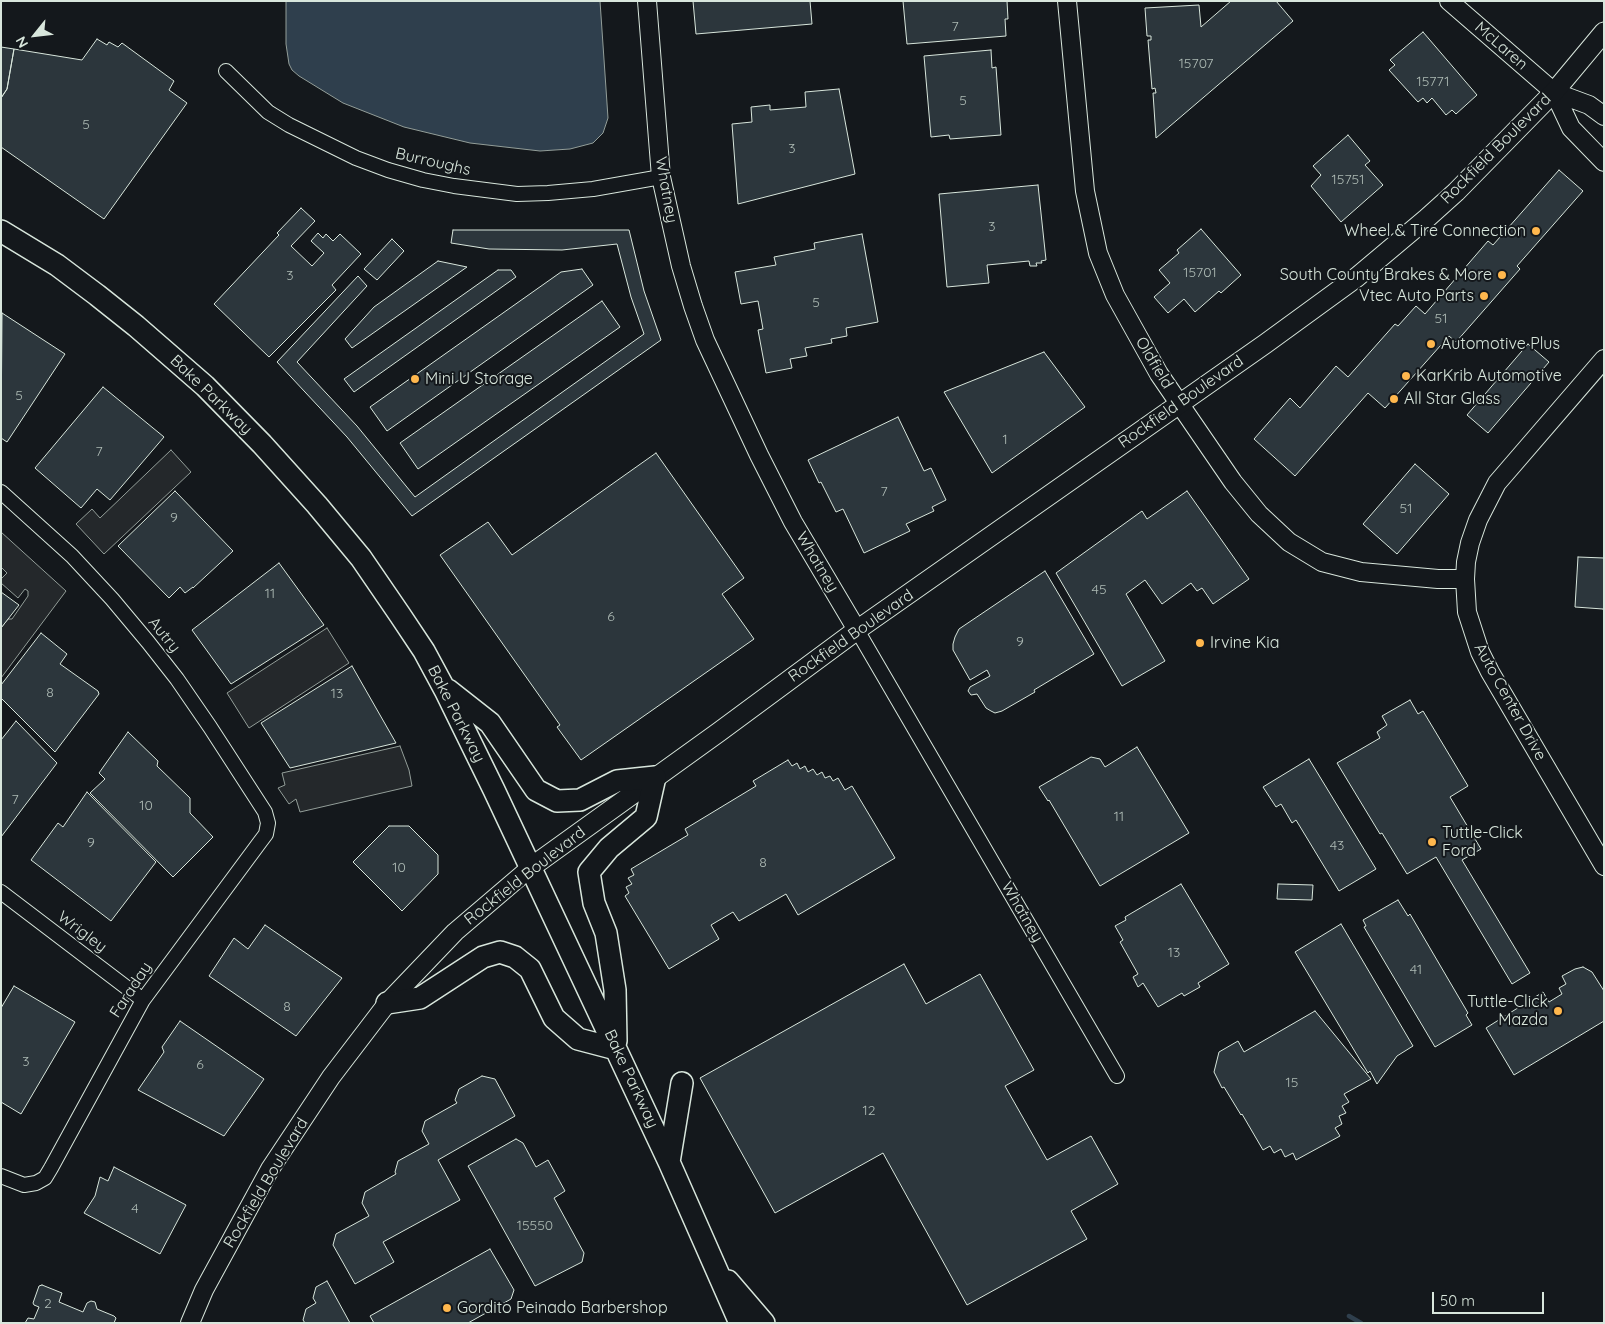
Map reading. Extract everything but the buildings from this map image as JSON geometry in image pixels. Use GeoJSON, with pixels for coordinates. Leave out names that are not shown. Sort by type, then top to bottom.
{"type":"FeatureCollection","features":[{"type":"Feature","properties":{"kind":"main road","name":"Rockfield Boulevard"},"geometry":{"type":"LineString","coordinates":[[530,868],[857,630],[1311,311],[1370,267],[1456,192],[1554,92],[1604,32]]}},
{"type":"Feature","properties":{"kind":"main road","name":"Bake Parkway"},"geometry":{"type":"LineString","coordinates":[[1,231],[57,265],[136,326],[205,386],[317,504],[361,558],[424,651],[494,790],[616,1049],[669,1162],[740,1323]]}},
{"type":"Feature","properties":{"kind":"main road"},"geometry":{"type":"LineString","coordinates":[[387,1003],[420,998],[483,957],[500,952],[515,957],[530,969],[554,1018],[578,1039],[616,1049],[616,990],[606,933],[594,903],[589,872],[609,848],[646,818],[655,777],[617,781],[580,800],[557,801],[536,790],[490,723],[443,686]]}},
{"type":"Feature","properties":{"kind":"main road"},"geometry":{"type":"LineString","coordinates":[[669,1162],[682,1083]]}},
{"type":"Feature","properties":{"kind":"main road"},"geometry":{"type":"LineString","coordinates":[[712,1263],[764,1323]]}},
{"type":"Feature","properties":{"kind":"street","name":"Whatney"},"geometry":{"type":"LineString","coordinates":[[648,1],[661,177],[681,266],[705,340],[740,416],[793,522],[1117,1076]]}},
{"type":"Feature","properties":{"kind":"street","name":"Oldfield"},"geometry":{"type":"LineString","coordinates":[[1068,1],[1085,191],[1098,253],[1115,295],[1159,374],[1233,482],[1259,514],[1289,542],[1322,562],[1362,572],[1465,580]]}},
{"type":"Feature","properties":{"kind":"street","name":"McLaren"},"geometry":{"type":"LineString","coordinates":[[1449,1],[1554,92],[1589,105],[1604,116]]}},
{"type":"Feature","properties":{"kind":"street","name":"Burroughs"},"geometry":{"type":"LineString","coordinates":[[226,71],[268,112],[288,125],[356,158],[388,170],[424,180],[486,191],[532,193],[593,189],[661,177]]}},
{"type":"Feature","properties":{"kind":"street","name":"McLaren"},"geometry":{"type":"LineString","coordinates":[[1554,92],[1572,128],[1604,162]]}},
{"type":"Feature","properties":{"kind":"street","name":"Auto Center Drive"},"geometry":{"type":"LineString","coordinates":[[1604,359],[1497,483],[1478,520],[1470,543],[1465,580],[1472,632],[1482,657],[1604,866]]}},
{"type":"Feature","properties":{"kind":"street","name":"Autry"},"geometry":{"type":"LineString","coordinates":[[1,492],[72,556],[148,642],[205,719],[265,812],[268,823]]}},
{"type":"Feature","properties":{"kind":"street","name":"Faraday"},"geometry":{"type":"LineString","coordinates":[[1,1176],[24,1185],[36,1183],[45,1178],[143,1000],[266,834],[268,823]]}},
{"type":"Feature","properties":{"kind":"street","name":"Rockfield Boulevard"},"geometry":{"type":"LineString","coordinates":[[190,1323],[204,1290],[270,1169],[331,1077],[387,1003],[455,932],[530,868]]}},
{"type":"Feature","properties":{"kind":"street","name":"Wrigley"},"geometry":{"type":"LineString","coordinates":[[1,892],[143,1000]]}},
{"type":"Feature","properties":{"kind":"shaded area"},"geometry":{"type":"Polygon","coordinates":[[[171,450],[191,472],[104,554],[76,524],[92,509],[100,518],[171,450]]]}},
{"type":"Feature","properties":{"kind":"shaded area"},"geometry":{"type":"Polygon","coordinates":[[[1,532],[66,591],[1,678],[1,628],[8,619],[12,619],[28,596],[28,591],[25,589],[18,598],[1,583],[1,579],[7,573],[1,567],[1,532]]]}},
{"type":"Feature","properties":{"kind":"shaded area"},"geometry":{"type":"Polygon","coordinates":[[[327,628],[349,663],[249,728],[227,693],[327,628]]]}},
{"type":"Feature","properties":{"kind":"shaded area"},"geometry":{"type":"Polygon","coordinates":[[[400,746],[409,770],[412,786],[300,812],[296,799],[289,804],[278,788],[285,785],[282,773],[400,746]]]}},
{"type":"Feature","properties":{"kind":"water"},"geometry":{"type":"Polygon","coordinates":[[[286,1],[600,1],[608,118],[603,133],[593,143],[570,149],[540,151],[470,143],[404,127],[343,103],[292,70],[289,64],[286,44],[286,1]]]}},
{"type":"Feature","properties":{"kind":"waterway"},"geometry":{"type":"LineString","coordinates":[[1349,1316],[1361,1323]]}},
{"type":"Feature","properties":{"kind":"place","name":"Wheel & Tire Connection"},"geometry":{"type":"Point","coordinates":[1536,231]}},
{"type":"Feature","properties":{"kind":"place","name":"South County Brakes & More"},"geometry":{"type":"Point","coordinates":[1502,275]}},
{"type":"Feature","properties":{"kind":"place","name":"Vtec Auto Parts"},"geometry":{"type":"Point","coordinates":[1484,296]}},
{"type":"Feature","properties":{"kind":"place","name":"Automotive Plus"},"geometry":{"type":"Point","coordinates":[1431,344]}},
{"type":"Feature","properties":{"kind":"place","name":"KarKrib Automotive"},"geometry":{"type":"Point","coordinates":[1406,376]}},
{"type":"Feature","properties":{"kind":"place","name":"Mini U Storage"},"geometry":{"type":"Point","coordinates":[415,379]}},
{"type":"Feature","properties":{"kind":"place","name":"All Star Glass"},"geometry":{"type":"Point","coordinates":[1394,399]}},
{"type":"Feature","properties":{"kind":"place","name":"Irvine Kia"},"geometry":{"type":"Point","coordinates":[1200,643]}},
{"type":"Feature","properties":{"kind":"place","name":"Tuttle-Click Ford"},"geometry":{"type":"Point","coordinates":[1432,842]}},
{"type":"Feature","properties":{"kind":"place","name":"Tuttle-Click Mazda"},"geometry":{"type":"Point","coordinates":[1558,1011]}},
{"type":"Feature","properties":{"kind":"place","name":"Gordito Peinado Barbershop"},"geometry":{"type":"Point","coordinates":[447,1308]}}]}
